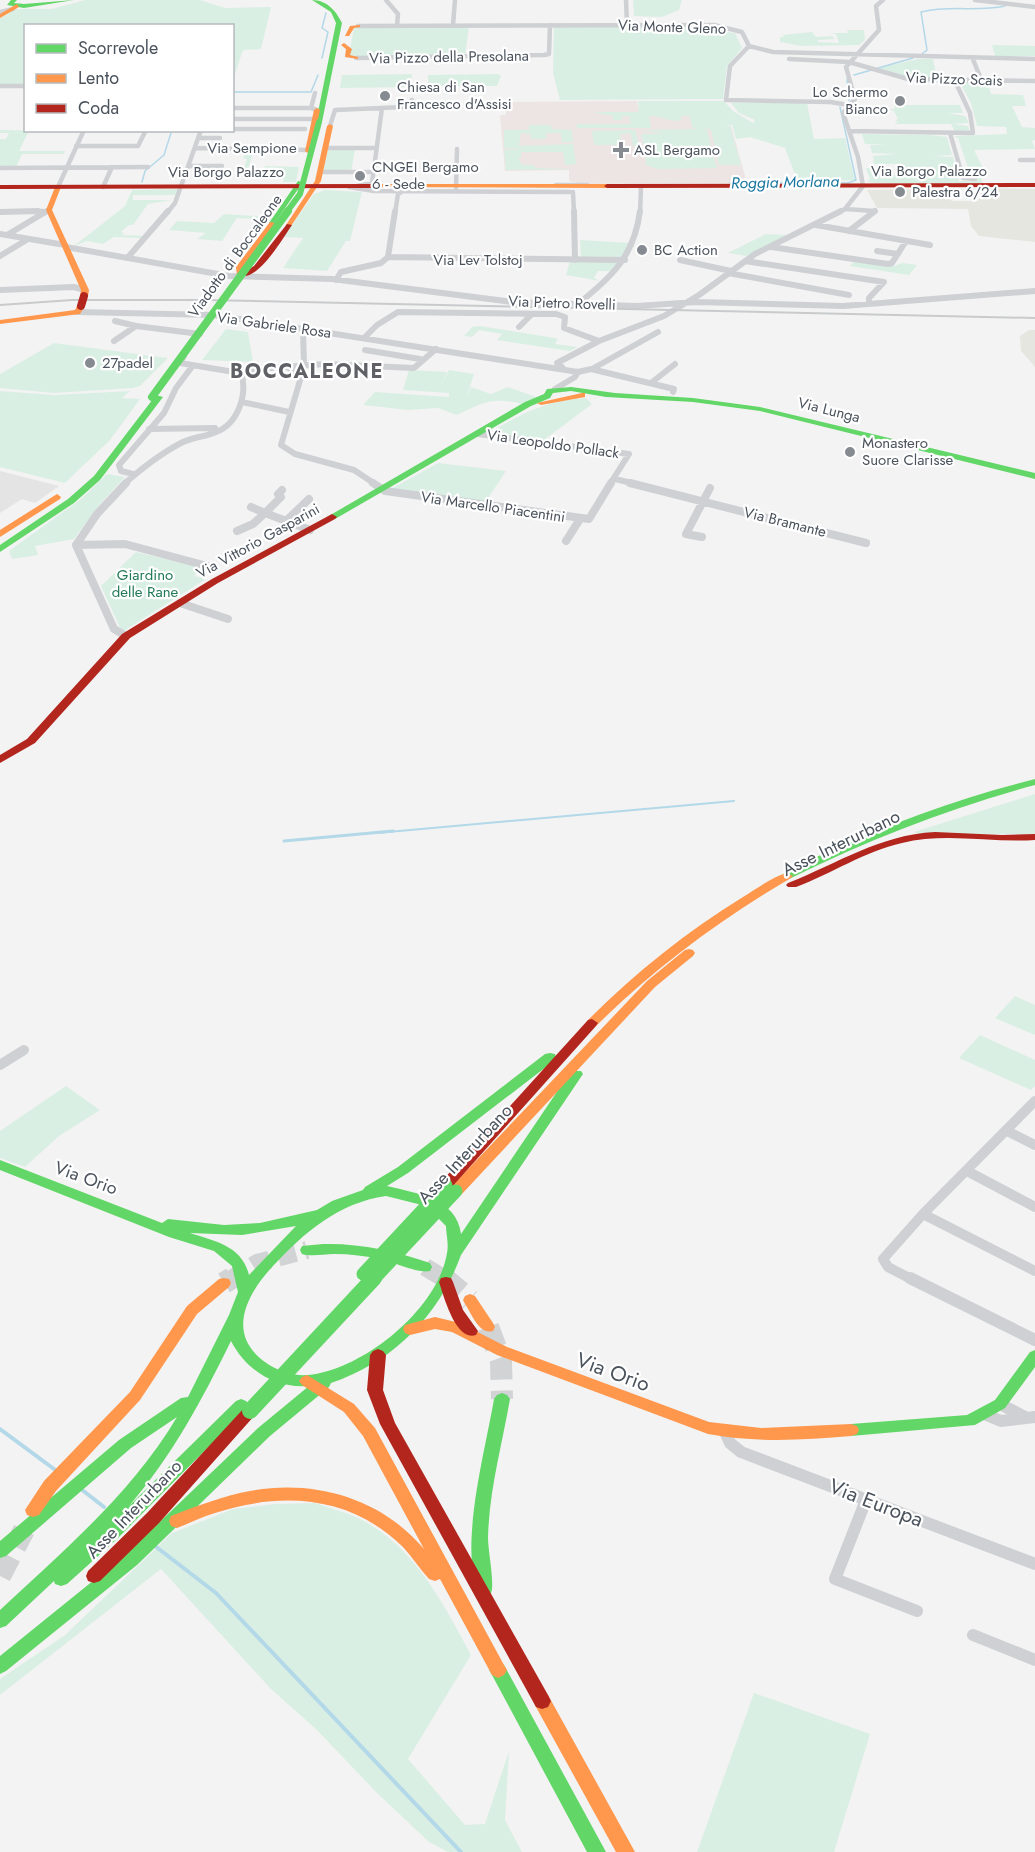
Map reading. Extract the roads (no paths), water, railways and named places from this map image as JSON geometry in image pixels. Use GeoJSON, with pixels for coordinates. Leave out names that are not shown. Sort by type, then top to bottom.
{"type":"FeatureCollection","features":[{"type":"Feature","properties":{"kind":"main road"},"geometry":{"type":"LineString","coordinates":[[0,14],[15,5],[70,0]]}},
{"type":"Feature","properties":{"kind":"main road"},"geometry":{"type":"LineString","coordinates":[[302,0],[327,12],[349,49],[347,56],[356,58]]}},
{"type":"Feature","properties":{"kind":"main road"},"geometry":{"type":"LineString","coordinates":[[315,0],[333,11],[339,21],[343,37]]}},
{"type":"Feature","properties":{"kind":"main road"},"geometry":{"type":"LineString","coordinates":[[332,0],[348,15],[351,21],[343,37],[321,92],[323,117],[326,148],[318,180],[286,221],[253,249],[240,267],[243,276],[257,268],[271,250],[286,221],[300,187],[309,150],[323,117],[343,37],[352,27],[358,26]]}},
{"type":"Feature","properties":{"kind":"main road","name":"Viadotto di Boccaleone"},"geometry":{"type":"LineString","coordinates":[[155,397],[300,194],[323,117]]}},
{"type":"Feature","properties":{"kind":"main road","name":"Via Borgo Palazzo"},"geometry":{"type":"LineString","coordinates":[[0,188],[300,187],[318,180],[331,187],[456,188],[1035,185]]}},
{"type":"Feature","properties":{"kind":"main road"},"geometry":{"type":"LineString","coordinates":[[0,322],[81,297],[66,248],[47,211],[58,187]]}},
{"type":"Feature","properties":{"kind":"main road"},"geometry":{"type":"LineString","coordinates":[[286,221],[306,190],[300,187]]}},
{"type":"Feature","properties":{"kind":"main road","name":"Via Lunga"},"geometry":{"type":"LineString","coordinates":[[563,391],[693,400],[760,410],[1035,476]]}},
{"type":"Feature","properties":{"kind":"main road","name":"Via Vittorio Gasparini"},"geometry":{"type":"LineString","coordinates":[[2,757],[31,741],[126,636],[215,581],[310,530],[522,409],[563,391]]}},
{"type":"Feature","properties":{"kind":"main road"},"geometry":{"type":"LineString","coordinates":[[0,534],[76,484],[97,466],[155,397]]}},
{"type":"Feature","properties":{"kind":"main road"},"geometry":{"type":"LineString","coordinates":[[0,549],[71,501],[97,478],[155,397]]}},
{"type":"Feature","properties":{"kind":"main road","name":"Asse Interurbano"},"geometry":{"type":"LineString","coordinates":[[451,1188],[590,1026],[650,969],[691,938],[752,896],[837,850],[906,820],[1035,782]]}},
{"type":"Feature","properties":{"kind":"main road","name":"Asse Interurbano"},"geometry":{"type":"LineString","coordinates":[[0,1656],[128,1552],[153,1518],[246,1408],[451,1188],[651,984],[730,923],[792,885],[846,857],[911,828],[1035,790]]}},
{"type":"Feature","properties":{"kind":"main road"},"geometry":{"type":"LineString","coordinates":[[792,885],[820,876],[886,844],[915,837],[977,839],[1035,837]]}},
{"type":"Feature","properties":{"kind":"main road"},"geometry":{"type":"LineString","coordinates":[[166,1527],[249,1443],[312,1384],[356,1369],[408,1330],[446,1282],[456,1252],[476,1220],[579,1070],[651,992],[651,984]]}},
{"type":"Feature","properties":{"kind":"main road"},"geometry":{"type":"LineString","coordinates":[[0,1621],[100,1526],[156,1461],[201,1386],[235,1318],[245,1291],[276,1252],[322,1212],[336,1203],[361,1194],[403,1170],[550,1056],[579,1029],[590,1026]]}},
{"type":"Feature","properties":{"kind":"main road","name":"Via Orio"},"geometry":{"type":"LineString","coordinates":[[0,1165],[227,1251],[240,1267],[245,1291]]}},
{"type":"Feature","properties":{"kind":"main road"},"geometry":{"type":"LineString","coordinates":[[361,1194],[396,1192],[423,1197],[436,1205],[454,1230],[456,1252]]}},
{"type":"Feature","properties":{"kind":"main road","name":"Via Orio"},"geometry":{"type":"LineString","coordinates":[[159,1225],[218,1233],[242,1233],[282,1226],[322,1212]]}},
{"type":"Feature","properties":{"kind":"main road"},"geometry":{"type":"LineString","coordinates":[[307,1250],[336,1247],[369,1248],[425,1267]]}},
{"type":"Feature","properties":{"kind":"main road","name":"Via Orio"},"geometry":{"type":"LineString","coordinates":[[446,1282],[460,1319],[489,1345]]}},
{"type":"Feature","properties":{"kind":"main road"},"geometry":{"type":"LineString","coordinates":[[33,1510],[50,1486],[135,1396],[192,1310],[224,1283]]}},
{"type":"Feature","properties":{"kind":"main road"},"geometry":{"type":"LineString","coordinates":[[470,1300],[488,1327]]}},
{"type":"Feature","properties":{"kind":"main road"},"geometry":{"type":"LineString","coordinates":[[235,1318],[237,1341],[255,1365],[277,1376],[312,1384],[349,1407],[369,1432],[597,1852]]}},
{"type":"Feature","properties":{"kind":"main road","name":"Via Orio"},"geometry":{"type":"LineString","coordinates":[[408,1330],[424,1324],[444,1324],[464,1330],[489,1345],[725,1432],[756,1436],[960,1422],[984,1414],[1003,1400]]}},
{"type":"Feature","properties":{"kind":"main road"},"geometry":{"type":"LineString","coordinates":[[378,1354],[374,1379],[378,1403],[626,1852]]}},
{"type":"Feature","properties":{"kind":"main road"},"geometry":{"type":"LineString","coordinates":[[1003,1400],[1035,1356]]}},
{"type":"Feature","properties":{"kind":"main road"},"geometry":{"type":"LineString","coordinates":[[0,1551],[109,1457],[186,1403],[201,1386]]}},
{"type":"Feature","properties":{"kind":"main road"},"geometry":{"type":"LineString","coordinates":[[495,1618],[481,1577],[479,1526],[502,1399]]}},
{"type":"Feature","properties":{"kind":"main road","name":"Asse Interurbano"},"geometry":{"type":"LineString","coordinates":[[0,1629],[111,1534],[246,1408]]}},
{"type":"Feature","properties":{"kind":"main road"},"geometry":{"type":"LineString","coordinates":[[0,1666],[49,1629],[128,1552],[166,1527],[216,1504],[258,1494],[311,1494],[359,1507],[404,1534],[434,1570],[477,1649],[510,1692]]}},
{"type":"Feature","properties":{"kind":"street"},"geometry":{"type":"LineString","coordinates":[[386,0],[398,14],[397,26]]}},
{"type":"Feature","properties":{"kind":"street"},"geometry":{"type":"LineString","coordinates":[[453,25],[455,0]]}},
{"type":"Feature","properties":{"kind":"street"},"geometry":{"type":"LineString","coordinates":[[626,0],[627,25]]}},
{"type":"Feature","properties":{"kind":"street"},"geometry":{"type":"LineString","coordinates":[[845,209],[863,186],[843,110],[855,99],[846,67],[855,54],[879,30],[876,6],[883,0]]}},
{"type":"Feature","properties":{"kind":"street"},"geometry":{"type":"LineString","coordinates":[[975,0],[1035,7]]}},
{"type":"Feature","properties":{"kind":"street","name":"Via Pizzo della Presolana"},"geometry":{"type":"LineString","coordinates":[[356,58],[547,55],[550,25]]}},
{"type":"Feature","properties":{"kind":"street","name":"Via Monte Gleno"},"geometry":{"type":"LineString","coordinates":[[358,26],[723,26],[742,32],[749,46],[778,52],[1035,59]]}},
{"type":"Feature","properties":{"kind":"street"},"geometry":{"type":"LineString","coordinates":[[749,46],[730,66],[726,100],[830,102],[849,105]]}},
{"type":"Feature","properties":{"kind":"street"},"geometry":{"type":"LineString","coordinates":[[972,57],[981,79]]}},
{"type":"Feature","properties":{"kind":"street","name":"Via Pizzo Scais"},"geometry":{"type":"LineString","coordinates":[[789,59],[849,62],[908,79],[1035,81]]}},
{"type":"Feature","properties":{"kind":"street"},"geometry":{"type":"LineString","coordinates":[[863,74],[871,70]]}},
{"type":"Feature","properties":{"kind":"street"},"geometry":{"type":"LineString","coordinates":[[850,79],[857,76]]}},
{"type":"Feature","properties":{"kind":"street"},"geometry":{"type":"LineString","coordinates":[[849,131],[973,133],[974,126],[966,100],[954,79]]}},
{"type":"Feature","properties":{"kind":"street"},"geometry":{"type":"LineString","coordinates":[[0,86],[24,86]]}},
{"type":"Feature","properties":{"kind":"street"},"geometry":{"type":"LineString","coordinates":[[234,119],[323,117],[408,106],[412,100]]}},
{"type":"Feature","properties":{"kind":"street"},"geometry":{"type":"LineString","coordinates":[[234,108],[323,117]]}},
{"type":"Feature","properties":{"kind":"street"},"geometry":{"type":"LineString","coordinates":[[349,187],[372,183],[382,108]]}},
{"type":"Feature","properties":{"kind":"street"},"geometry":{"type":"LineString","coordinates":[[880,124],[882,132]]}},
{"type":"Feature","properties":{"kind":"street"},"geometry":{"type":"LineString","coordinates":[[234,129],[305,129]]}},
{"type":"Feature","properties":{"kind":"street"},"geometry":{"type":"LineString","coordinates":[[58,187],[83,132]]}},
{"type":"Feature","properties":{"kind":"street"},"geometry":{"type":"LineString","coordinates":[[76,146],[138,146],[145,132]]}},
{"type":"Feature","properties":{"kind":"street"},"geometry":{"type":"LineString","coordinates":[[129,256],[175,203],[200,132]]}},
{"type":"Feature","properties":{"kind":"street"},"geometry":{"type":"LineString","coordinates":[[950,134],[963,174]]}},
{"type":"Feature","properties":{"kind":"street"},"geometry":{"type":"LineString","coordinates":[[198,138],[220,138]]}},
{"type":"Feature","properties":{"kind":"street","name":"Via Sempione"},"geometry":{"type":"LineString","coordinates":[[195,148],[309,150]]}},
{"type":"Feature","properties":{"kind":"street"},"geometry":{"type":"LineString","coordinates":[[326,148],[377,148]]}},
{"type":"Feature","properties":{"kind":"street"},"geometry":{"type":"LineString","coordinates":[[456,188],[457,149]]}},
{"type":"Feature","properties":{"kind":"street"},"geometry":{"type":"LineString","coordinates":[[1020,160],[1035,160]]}},
{"type":"Feature","properties":{"kind":"street"},"geometry":{"type":"LineString","coordinates":[[188,166],[222,166]]}},
{"type":"Feature","properties":{"kind":"street"},"geometry":{"type":"LineString","coordinates":[[103,187],[112,167]]}},
{"type":"Feature","properties":{"kind":"street"},"geometry":{"type":"LineString","coordinates":[[0,168],[148,167]]}},
{"type":"Feature","properties":{"kind":"street"},"geometry":{"type":"LineString","coordinates":[[318,180],[372,172]]}},
{"type":"Feature","properties":{"kind":"street","name":"Via Borgo Palazzo"},"geometry":{"type":"LineString","coordinates":[[349,187],[374,191],[571,188]]}},
{"type":"Feature","properties":{"kind":"street"},"geometry":{"type":"LineString","coordinates":[[578,304],[630,254],[637,229],[641,187]]}},
{"type":"Feature","properties":{"kind":"street"},"geometry":{"type":"LineString","coordinates":[[571,188],[575,260]]}},
{"type":"Feature","properties":{"kind":"street"},"geometry":{"type":"LineString","coordinates":[[388,256],[398,194],[405,191]]}},
{"type":"Feature","properties":{"kind":"street"},"geometry":{"type":"LineString","coordinates":[[845,209],[875,211],[849,231]]}},
{"type":"Feature","properties":{"kind":"street","name":"Via Gabriele Rosa"},"geometry":{"type":"LineString","coordinates":[[58,288],[81,297],[214,315],[545,367],[560,365],[599,340],[660,317],[681,303],[699,295],[745,261],[845,209]]}},
{"type":"Feature","properties":{"kind":"street"},"geometry":{"type":"LineString","coordinates":[[0,212],[47,211]]}},
{"type":"Feature","properties":{"kind":"street"},"geometry":{"type":"LineString","coordinates":[[7,235],[47,211]]}},
{"type":"Feature","properties":{"kind":"street"},"geometry":{"type":"LineString","coordinates":[[243,276],[286,221]]}},
{"type":"Feature","properties":{"kind":"street"},"geometry":{"type":"LineString","coordinates":[[816,225],[930,245]]}},
{"type":"Feature","properties":{"kind":"street","name":"Via Pietro Rovelli"},"geometry":{"type":"LineString","coordinates":[[0,234],[28,238],[66,248],[92,249],[243,276],[324,279],[336,277],[482,300],[637,306],[681,303],[869,304],[1035,291]]}},
{"type":"Feature","properties":{"kind":"street"},"geometry":{"type":"LineString","coordinates":[[0,256],[28,238]]}},
{"type":"Feature","properties":{"kind":"street"},"geometry":{"type":"LineString","coordinates":[[769,247],[885,264],[892,263],[906,241]]}},
{"type":"Feature","properties":{"kind":"street"},"geometry":{"type":"LineString","coordinates":[[877,251],[898,254]]}},
{"type":"Feature","properties":{"kind":"street","name":"Via Lev Tolstoj"},"geometry":{"type":"LineString","coordinates":[[336,277],[381,263],[388,256],[397,259],[625,260]]}},
{"type":"Feature","properties":{"kind":"street"},"geometry":{"type":"LineString","coordinates":[[834,274],[848,258]]}},
{"type":"Feature","properties":{"kind":"street"},"geometry":{"type":"LineString","coordinates":[[680,260],[729,272],[849,295]]}},
{"type":"Feature","properties":{"kind":"street"},"geometry":{"type":"LineString","coordinates":[[745,261],[884,282],[869,298],[869,304]]}},
{"type":"Feature","properties":{"kind":"street"},"geometry":{"type":"LineString","coordinates":[[0,290],[58,288],[75,284],[81,297]]}},
{"type":"Feature","properties":{"kind":"street"},"geometry":{"type":"LineString","coordinates":[[364,338],[394,313],[448,310],[562,315],[564,328],[599,340]]}},
{"type":"Feature","properties":{"kind":"street"},"geometry":{"type":"LineString","coordinates":[[519,327],[532,314]]}},
{"type":"Feature","properties":{"kind":"street"},"geometry":{"type":"LineString","coordinates":[[214,315],[180,363],[191,368],[241,373],[304,366],[354,364],[414,368],[436,349]]}},
{"type":"Feature","properties":{"kind":"street"},"geometry":{"type":"LineString","coordinates":[[115,321],[200,334]]}},
{"type":"Feature","properties":{"kind":"street"},"geometry":{"type":"LineString","coordinates":[[114,341],[136,326]]}},
{"type":"Feature","properties":{"kind":"street"},"geometry":{"type":"LineString","coordinates":[[303,329],[304,366]]}},
{"type":"Feature","properties":{"kind":"street"},"geometry":{"type":"LineString","coordinates":[[560,365],[578,372],[591,369],[658,332]]}},
{"type":"Feature","properties":{"kind":"street"},"geometry":{"type":"LineString","coordinates":[[354,364],[373,340]]}},
{"type":"Feature","properties":{"kind":"street"},"geometry":{"type":"LineString","coordinates":[[365,350],[420,358]]}},
{"type":"Feature","properties":{"kind":"street"},"geometry":{"type":"LineString","coordinates":[[651,383],[675,364]]}},
{"type":"Feature","properties":{"kind":"street"},"geometry":{"type":"LineString","coordinates":[[133,474],[121,471],[118,467],[164,413],[176,388],[191,368]]}},
{"type":"Feature","properties":{"kind":"street"},"geometry":{"type":"LineString","coordinates":[[289,368],[301,378],[280,443],[284,449],[354,470],[381,489]]}},
{"type":"Feature","properties":{"kind":"street"},"geometry":{"type":"LineString","coordinates":[[591,369],[674,389],[674,392]]}},
{"type":"Feature","properties":{"kind":"street","name":"Via Vittorio Gasparini"},"geometry":{"type":"LineString","coordinates":[[563,391],[578,372]]}},
{"type":"Feature","properties":{"kind":"street"},"geometry":{"type":"LineString","coordinates":[[76,545],[84,530],[133,474],[183,442],[227,426],[242,402],[245,383],[241,373]]}},
{"type":"Feature","properties":{"kind":"street"},"geometry":{"type":"LineString","coordinates":[[242,402],[289,412]]}},
{"type":"Feature","properties":{"kind":"street"},"geometry":{"type":"LineString","coordinates":[[149,429],[220,430]]}},
{"type":"Feature","properties":{"kind":"street","name":"Via Leopoldo Pollack"},"geometry":{"type":"LineString","coordinates":[[478,434],[629,454],[615,479]]}},
{"type":"Feature","properties":{"kind":"street"},"geometry":{"type":"LineString","coordinates":[[580,519],[592,517],[615,479]]}},
{"type":"Feature","properties":{"kind":"street","name":"Via Bramante"},"geometry":{"type":"LineString","coordinates":[[615,479],[866,543]]}},
{"type":"Feature","properties":{"kind":"street"},"geometry":{"type":"LineString","coordinates":[[702,537],[686,534],[710,488]]}},
{"type":"Feature","properties":{"kind":"street","name":"Via Marcello Piacentini"},"geometry":{"type":"LineString","coordinates":[[381,489],[580,519],[566,541]]}},
{"type":"Feature","properties":{"kind":"street"},"geometry":{"type":"LineString","coordinates":[[237,531],[253,524],[281,497],[278,494],[282,490]]}},
{"type":"Feature","properties":{"kind":"street"},"geometry":{"type":"LineString","coordinates":[[286,521],[309,499]]}},
{"type":"Feature","properties":{"kind":"street"},"geometry":{"type":"LineString","coordinates":[[251,507],[310,530]]}},
{"type":"Feature","properties":{"kind":"street"},"geometry":{"type":"LineString","coordinates":[[76,545],[125,544],[211,567]]}},
{"type":"Feature","properties":{"kind":"street"},"geometry":{"type":"LineString","coordinates":[[76,545],[114,629],[126,636]]}},
{"type":"Feature","properties":{"kind":"street"},"geometry":{"type":"LineString","coordinates":[[180,603],[228,619]]}},
{"type":"Feature","properties":{"kind":"street"},"geometry":{"type":"LineString","coordinates":[[0,1065],[24,1050]]}},
{"type":"Feature","properties":{"kind":"street"},"geometry":{"type":"LineString","coordinates":[[1035,1101],[885,1254],[885,1264],[1035,1340]]}},
{"type":"Feature","properties":{"kind":"street"},"geometry":{"type":"LineString","coordinates":[[1007,1131],[1035,1145]]}},
{"type":"Feature","properties":{"kind":"street"},"geometry":{"type":"LineString","coordinates":[[967,1171],[1035,1207]]}},
{"type":"Feature","properties":{"kind":"street"},"geometry":{"type":"LineString","coordinates":[[923,1214],[1035,1271]]}},
{"type":"Feature","properties":{"kind":"street"},"geometry":{"type":"LineString","coordinates":[[1003,1400],[1015,1414],[1031,1417]]}},
{"type":"Feature","properties":{"kind":"street"},"geometry":{"type":"LineString","coordinates":[[984,1414],[1001,1421],[1031,1417]]}},
{"type":"Feature","properties":{"kind":"street","name":"Via Europa"},"geometry":{"type":"LineString","coordinates":[[725,1432],[730,1443],[741,1452],[1035,1564]]}},
{"type":"Feature","properties":{"kind":"street"},"geometry":{"type":"LineString","coordinates":[[866,1500],[835,1579],[917,1611]]}},
{"type":"Feature","properties":{"kind":"street"},"geometry":{"type":"LineString","coordinates":[[973,1635],[1035,1660]]}},
{"type":"Feature","properties":{"kind":"waterway","name":"Roggia Morlana"},"geometry":{"type":"LineString","coordinates":[[922,54],[927,50],[921,12],[1005,6]]}},
{"type":"Feature","properties":{"kind":"waterway"},"geometry":{"type":"LineString","coordinates":[[322,58],[328,32],[322,28],[326,13]]}},
{"type":"Feature","properties":{"kind":"waterway","name":"Roggia Morlana"},"geometry":{"type":"LineString","coordinates":[[854,75],[913,58]]}},
{"type":"Feature","properties":{"kind":"waterway"},"geometry":{"type":"LineString","coordinates":[[234,92],[311,92],[318,75]]}},
{"type":"Feature","properties":{"kind":"waterway","name":"Roggia Morlana"},"geometry":{"type":"LineString","coordinates":[[847,79],[849,101]]}},
{"type":"Feature","properties":{"kind":"waterway","name":"Roggia Morlana"},"geometry":{"type":"LineString","coordinates":[[730,183],[848,183],[856,180],[840,107]]}},
{"type":"Feature","properties":{"kind":"waterway"},"geometry":{"type":"LineString","coordinates":[[142,182],[145,171],[164,155],[171,133]]}},
{"type":"Feature","properties":{"kind":"waterway"},"geometry":{"type":"LineString","coordinates":[[377,833],[734,801]]}},
{"type":"Feature","properties":{"kind":"waterway"},"geometry":{"type":"LineString","coordinates":[[284,841],[393,831]]}},
{"type":"Feature","properties":{"kind":"waterway"},"geometry":{"type":"LineString","coordinates":[[0,1429],[54,1469]]}},
{"type":"Feature","properties":{"kind":"waterway"},"geometry":{"type":"LineString","coordinates":[[81,1489],[104,1507]]}},
{"type":"Feature","properties":{"kind":"waterway"},"geometry":{"type":"LineString","coordinates":[[155,1546],[216,1593],[461,1852]]}},
{"type":"Feature","properties":{"kind":"tunnel"},"geometry":{"type":"LineString","coordinates":[[230,1280],[257,1263],[307,1250]]}},
{"type":"Feature","properties":{"kind":"tunnel"},"geometry":{"type":"LineString","coordinates":[[425,1267],[445,1279]]}},
{"type":"Feature","properties":{"kind":"tunnel"},"geometry":{"type":"LineString","coordinates":[[224,1283],[232,1278]]}},
{"type":"Feature","properties":{"kind":"tunnel"},"geometry":{"type":"LineString","coordinates":[[445,1279],[470,1300]]}},
{"type":"Feature","properties":{"kind":"tunnel"},"geometry":{"type":"LineString","coordinates":[[488,1327],[501,1361],[502,1399]]}},
{"type":"Feature","properties":{"kind":"tunnel"},"geometry":{"type":"LineString","coordinates":[[0,1576],[24,1530]]}},
{"type":"Feature","properties":{"kind":"railway"},"geometry":{"type":"LineString","coordinates":[[0,305],[72,300],[205,300],[1035,318]]}},
{"type":"Feature","properties":{"kind":"place","name":"Chiesa di San Francesco d'Assisi"},"geometry":{"type":"Point","coordinates":[385,96]}},
{"type":"Feature","properties":{"kind":"place","name":"Lo Schermo Bianco"},"geometry":{"type":"Point","coordinates":[900,101]}},
{"type":"Feature","properties":{"kind":"place","name":"ASL Bergamo"},"geometry":{"type":"Point","coordinates":[621,150]}},
{"type":"Feature","properties":{"kind":"place","name":"CNGEI Bergamo 6 - Sede"},"geometry":{"type":"Point","coordinates":[360,176]}},
{"type":"Feature","properties":{"kind":"place","name":"Palestra 6/24"},"geometry":{"type":"Point","coordinates":[900,192]}},
{"type":"Feature","properties":{"kind":"place","name":"BC Action"},"geometry":{"type":"Point","coordinates":[642,250]}},
{"type":"Feature","properties":{"kind":"place","name":"27padel"},"geometry":{"type":"Point","coordinates":[90,363]}},
{"type":"Feature","properties":{"kind":"place","name":"Monastero Suore Clarisse"},"geometry":{"type":"Point","coordinates":[850,452]}},
{"type":"Feature","properties":{"kind":"district","name":"BOCCALEONE"},"geometry":{"type":"Point","coordinates":[307,371]}},
{"type":"Feature","properties":{"kind":"park label","name":"Giardino delle Rane"},"geometry":{"type":"Point","coordinates":[145,584]}}]}
